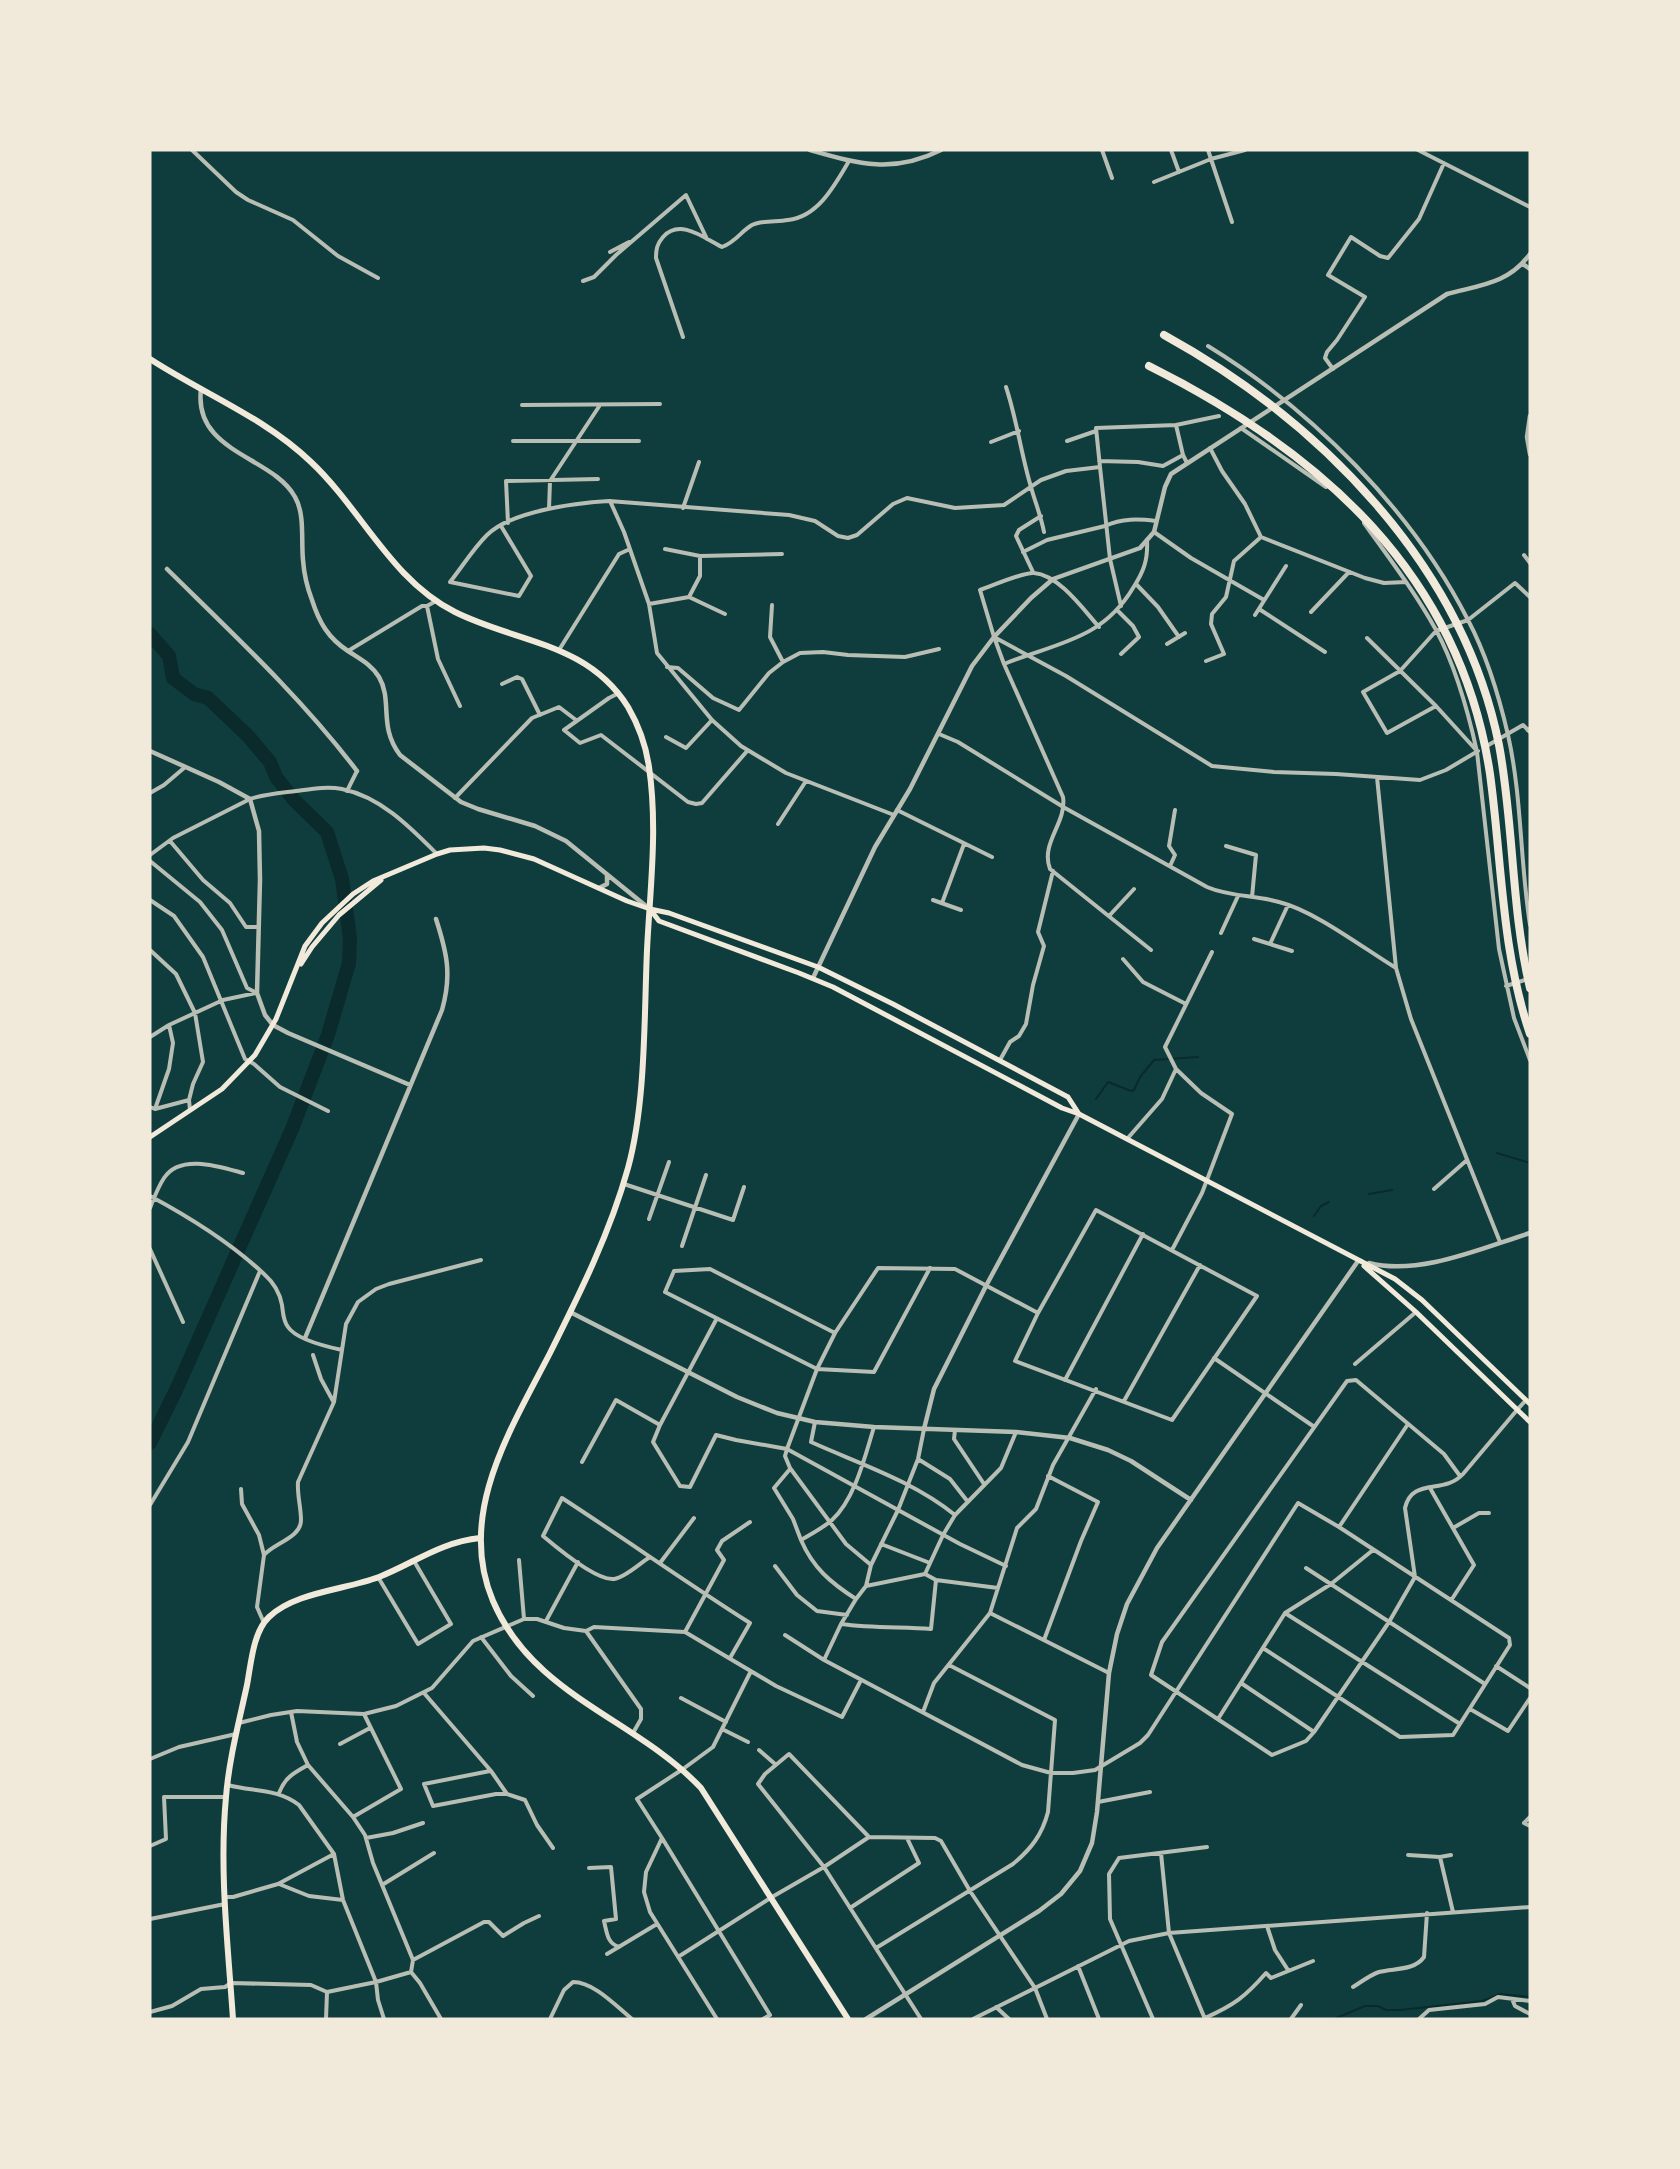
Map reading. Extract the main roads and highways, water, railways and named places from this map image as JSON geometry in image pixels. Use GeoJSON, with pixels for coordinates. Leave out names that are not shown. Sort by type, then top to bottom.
{"type":"FeatureCollection","features":[{"type":"Feature","properties":{"kind":"highway"},"geometry":{"type":"LineString","coordinates":[[1164,335],[1232,376],[1260,396],[1329,455],[1394,527],[1439,591],[1469,650],[1489,703],[1499,746],[1508,806],[1521,938],[1530,988]]}},
{"type":"Feature","properties":{"kind":"highway"},"geometry":{"type":"LineString","coordinates":[[1149,366],[1198,391],[1243,424],[1270,437],[1324,479],[1370,523],[1421,589],[1454,650],[1473,700],[1485,750],[1510,959],[1530,1034]]}},
{"type":"Feature","properties":{"kind":"main road"},"geometry":{"type":"LineString","coordinates":[[150,359],[253,417],[305,456],[350,504],[396,565],[436,601],[477,622],[559,650],[596,672],[618,694],[639,729],[650,774],[653,829],[638,1108],[632,1150],[623,1184],[602,1243],[494,1468],[481,1515],[482,1562],[491,1597],[501,1618],[521,1649],[553,1681],[683,1769],[701,1788],[849,2019]]}},
{"type":"Feature","properties":{"kind":"main road"},"geometry":{"type":"LineString","coordinates":[[150,1137],[222,1089],[249,1062],[262,1045],[273,1024],[305,946],[334,911],[360,888],[387,875],[437,854],[464,849],[500,850],[546,863],[594,887],[650,909],[669,913],[818,967],[873,993],[1068,1097],[1079,1114]]}},
{"type":"Feature","properties":{"kind":"main road"},"geometry":{"type":"LineString","coordinates":[[296,970],[339,915],[387,875]]}},
{"type":"Feature","properties":{"kind":"main road"},"geometry":{"type":"LineString","coordinates":[[650,909],[658,921],[813,978],[892,1017],[1062,1108],[1079,1114],[1395,1279],[1416,1294],[1528,1402]]}},
{"type":"Feature","properties":{"kind":"main road"},"geometry":{"type":"LineString","coordinates":[[1358,1261],[1416,1311],[1530,1422]]}},
{"type":"Feature","properties":{"kind":"main road"},"geometry":{"type":"LineString","coordinates":[[233,2019],[223,1854],[226,1797],[236,1734],[254,1649],[264,1623],[274,1613],[291,1603],[378,1577],[449,1543],[480,1538]]}},
{"type":"Feature","properties":{"kind":"waterway"},"geometry":{"type":"LineString","coordinates":[[150,634],[169,656],[173,678],[194,694],[208,698],[248,736],[270,762],[276,777],[294,800],[327,832],[342,879],[350,938],[349,963],[328,1035],[292,1129],[177,1388],[150,1443]]}},
{"type":"Feature","properties":{"kind":"waterway"},"geometry":{"type":"LineString","coordinates":[[1096,1099],[1108,1082],[1131,1091],[1134,1090],[1140,1077],[1154,1060],[1198,1057]]}},
{"type":"Feature","properties":{"kind":"waterway"},"geometry":{"type":"LineString","coordinates":[[1497,1153],[1530,1163]]}},
{"type":"Feature","properties":{"kind":"waterway"},"geometry":{"type":"LineString","coordinates":[[1369,1194],[1392,1190]]}},
{"type":"Feature","properties":{"kind":"waterway"},"geometry":{"type":"LineString","coordinates":[[1314,1216],[1321,1206],[1329,1202]]}},
{"type":"Feature","properties":{"kind":"waterway"},"geometry":{"type":"LineString","coordinates":[[1334,2019],[1365,2006],[1400,2010],[1482,2001],[1500,1994],[1530,1997]]}}]}
